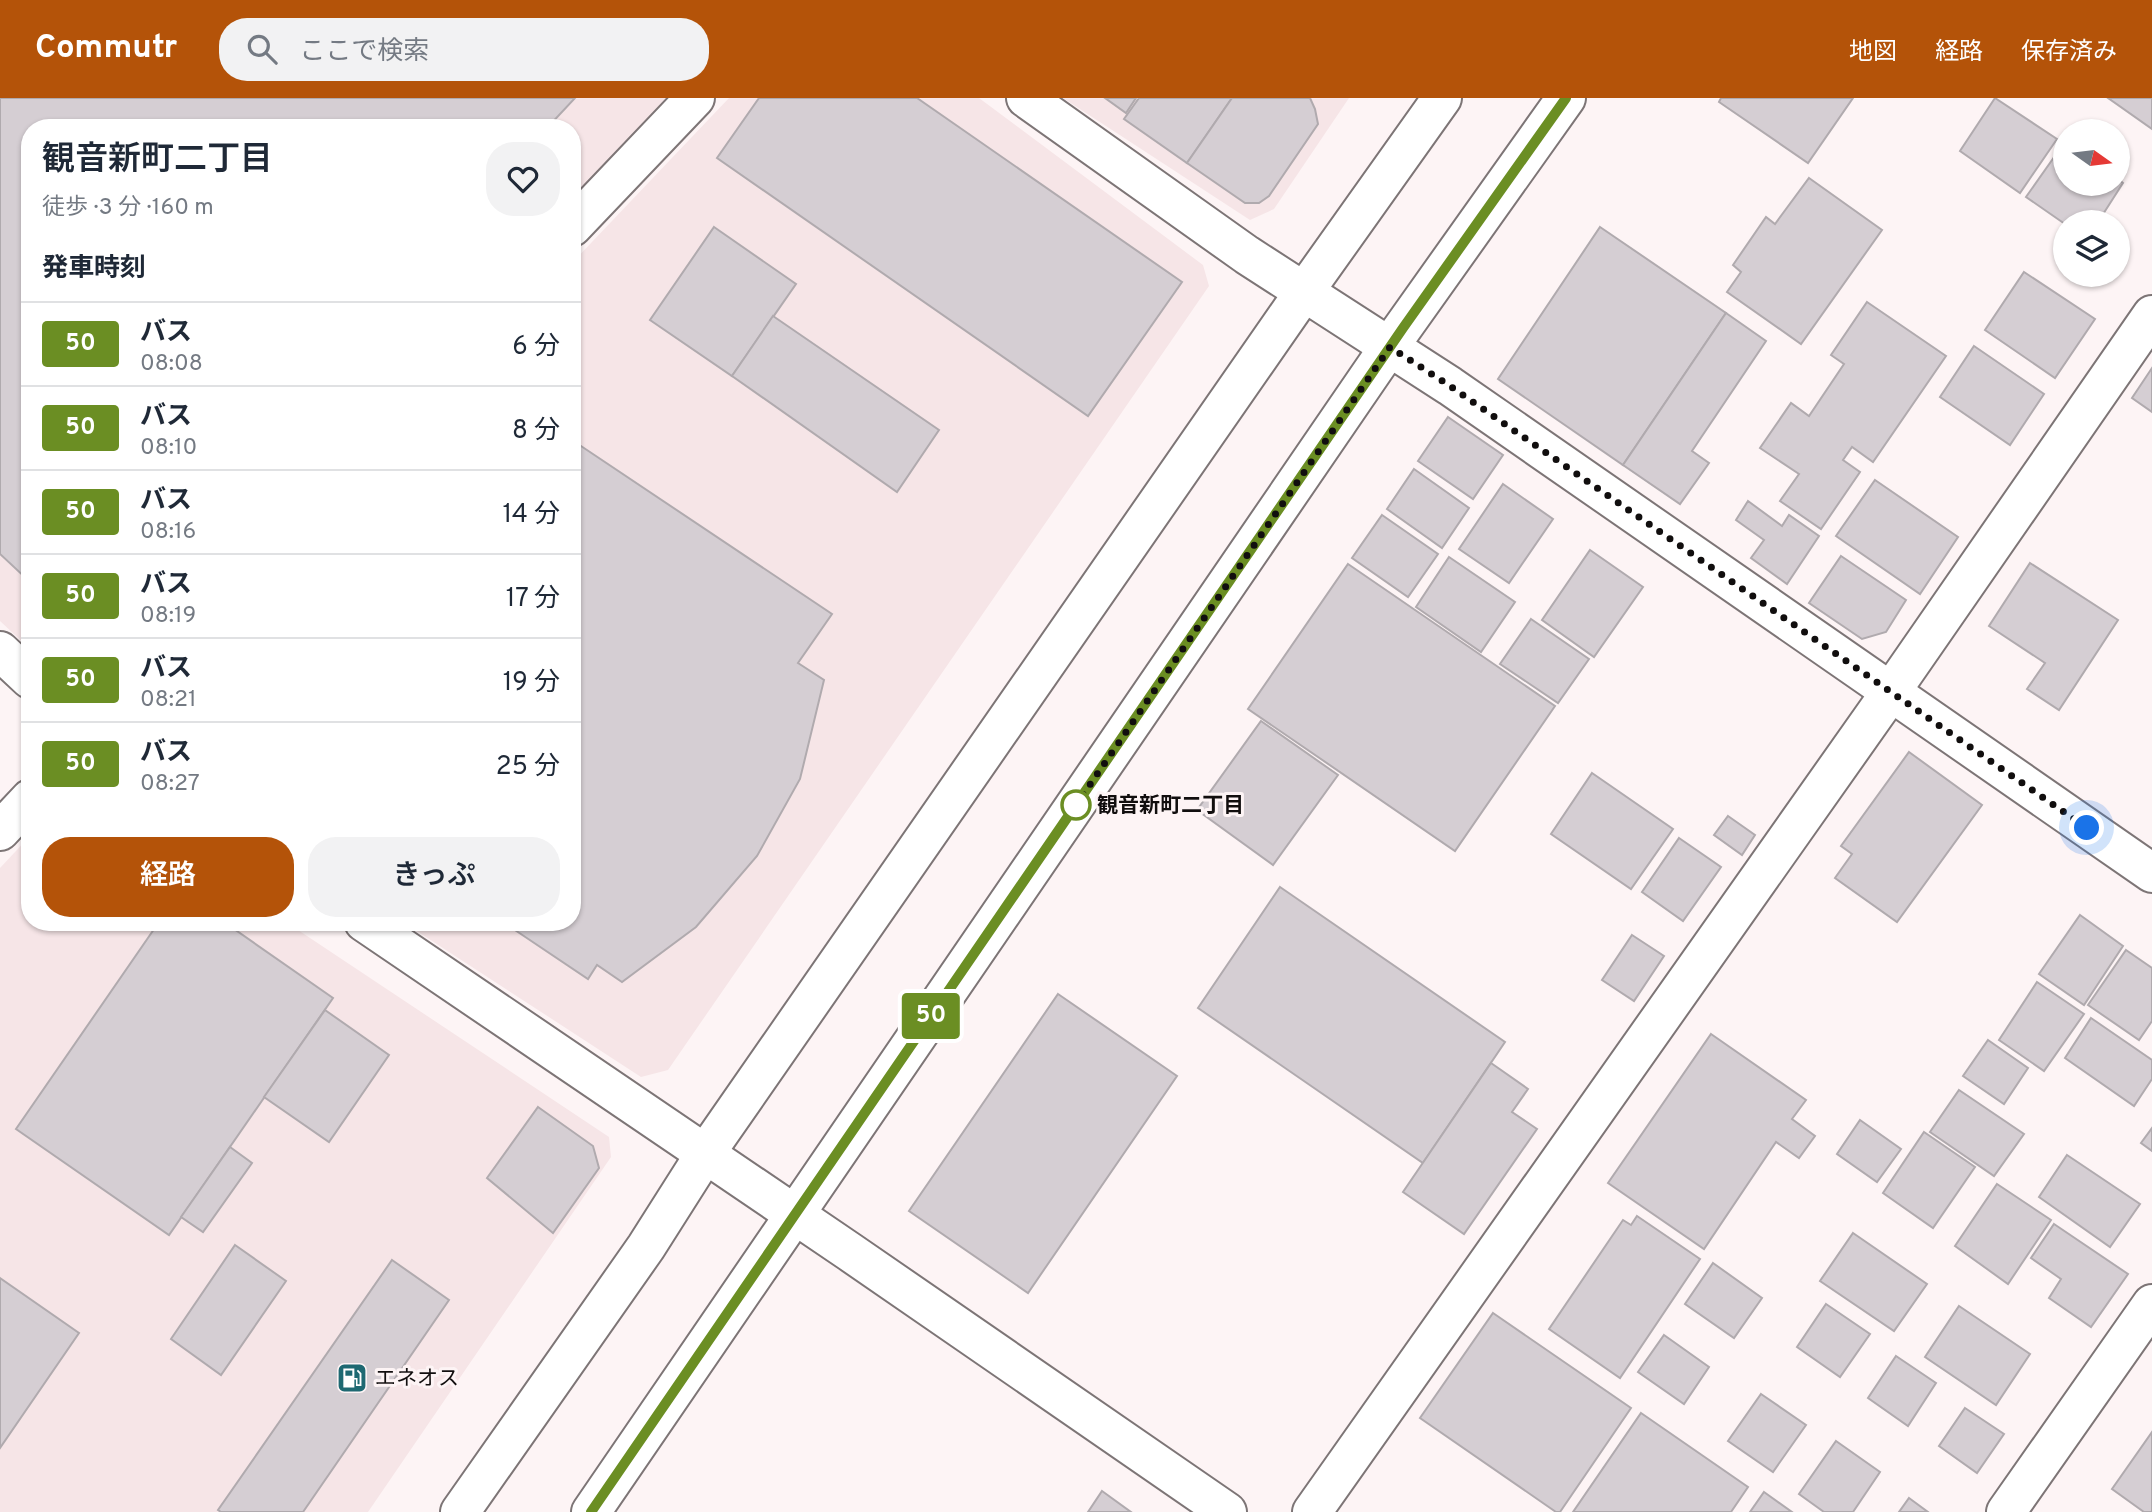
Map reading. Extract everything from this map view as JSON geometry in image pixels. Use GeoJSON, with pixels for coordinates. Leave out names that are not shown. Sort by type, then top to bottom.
{"type":"FeatureCollection","features":[{"type":"Feature","properties":{"kind":"street"},"geometry":{"type":"LineString","coordinates":[[581,218],[695,98]]}},
{"type":"Feature","properties":{"kind":"street"},"geometry":{"type":"LineString","coordinates":[[1026,98],[1247,255],[1450,386],[1890,694],[2152,873]]}},
{"type":"Feature","properties":{"kind":"street"},"geometry":{"type":"LineString","coordinates":[[460,1512],[646,1247],[705,1154],[1304,292],[1442,98]]}},
{"type":"Feature","properties":{"kind":"street"},"geometry":{"type":"LineString","coordinates":[[591,1512],[1390,347],[1566,98]]}},
{"type":"Feature","properties":{"kind":"street"},"geometry":{"type":"LineString","coordinates":[[1312,1512],[1890,694],[2152,315]]}},
{"type":"Feature","properties":{"kind":"street"},"geometry":{"type":"LineString","coordinates":[[0,651],[21,671]]}},
{"type":"Feature","properties":{"kind":"street"},"geometry":{"type":"LineString","coordinates":[[0,831],[21,809]]}},
{"type":"Feature","properties":{"kind":"street"},"geometry":{"type":"LineString","coordinates":[[377,931],[1227,1512]]}},
{"type":"Feature","properties":{"kind":"street"},"geometry":{"type":"LineString","coordinates":[[2006,1512],[2152,1304]]}},
{"type":"Feature","properties":{"kind":"shaded area"},"geometry":{"type":"Polygon","coordinates":[[[0,98],[666,98],[581,188],[581,119],[21,119],[21,641],[0,621],[0,98]]]}},
{"type":"Feature","properties":{"kind":"shaded area"},"geometry":{"type":"Polygon","coordinates":[[[729,98],[979,98],[1203,265],[1209,286],[668,1070],[641,1077],[417,931],[581,931],[581,254],[729,98]]]}},
{"type":"Feature","properties":{"kind":"shaded area"},"geometry":{"type":"Polygon","coordinates":[[[1063,98],[1349,98],[1274,209],[1250,220],[1063,98]]]}},
{"type":"Feature","properties":{"kind":"shaded area"},"geometry":{"type":"Polygon","coordinates":[[[21,846],[21,931],[300,931],[609,1137],[611,1157],[368,1512],[0,1512],[0,868],[21,846]]]}},
{"type":"Feature","properties":{"kind":"building"},"geometry":{"type":"Polygon","coordinates":[[[0,98],[575,98],[555,119],[21,119],[21,574],[0,554],[0,98]]]}},
{"type":"Feature","properties":{"kind":"building"},"geometry":{"type":"Polygon","coordinates":[[[759,98],[917,98],[1182,282],[1088,416],[717,158],[759,98]]]}},
{"type":"Feature","properties":{"kind":"building"},"geometry":{"type":"Polygon","coordinates":[[[1105,98],[1136,98],[1126,113],[1105,98]]]}},
{"type":"Feature","properties":{"kind":"building"},"geometry":{"type":"Polygon","coordinates":[[[1139,98],[1232,98],[1187,163],[1124,119],[1139,98]]]}},
{"type":"Feature","properties":{"kind":"building"},"geometry":{"type":"Polygon","coordinates":[[[1232,98],[1310,98],[1315,109],[1318,124],[1269,196],[1259,203],[1245,203],[1187,163],[1232,98]]]}},
{"type":"Feature","properties":{"kind":"building"},"geometry":{"type":"Polygon","coordinates":[[[1721,98],[1853,98],[1808,163],[1719,102],[1721,98]]]}},
{"type":"Feature","properties":{"kind":"building"},"geometry":{"type":"Polygon","coordinates":[[[1995,98],[2053,136],[2053,145],[2020,193],[1960,151],[1995,98]]]}},
{"type":"Feature","properties":{"kind":"building"},"geometry":{"type":"Polygon","coordinates":[[[2108,98],[2152,98],[2152,129],[2108,98]]]}},
{"type":"Feature","properties":{"kind":"building"},"geometry":{"type":"Polygon","coordinates":[[[2053,159],[2053,196],[2115,196],[2106,210],[2053,210],[2053,216],[2026,197],[2053,159]]]}},
{"type":"Feature","properties":{"kind":"building"},"geometry":{"type":"Polygon","coordinates":[[[1809,178],[1882,230],[1801,344],[1727,292],[1741,272],[1733,265],[1766,217],[1775,224],[1809,178]]]}},
{"type":"Feature","properties":{"kind":"building"},"geometry":{"type":"Polygon","coordinates":[[[714,227],[796,284],[732,376],[650,320],[714,227]]]}},
{"type":"Feature","properties":{"kind":"building"},"geometry":{"type":"Polygon","coordinates":[[[1600,227],[1726,313],[1623,465],[1498,379],[1600,227]]]}},
{"type":"Feature","properties":{"kind":"building"},"geometry":{"type":"Polygon","coordinates":[[[2024,272],[2095,319],[2055,378],[1985,330],[2024,272]]]}},
{"type":"Feature","properties":{"kind":"building"},"geometry":{"type":"Polygon","coordinates":[[[1867,302],[1946,356],[1873,462],[1852,447],[1843,460],[1860,472],[1821,529],[1780,501],[1799,474],[1760,448],[1791,403],[1809,416],[1844,364],[1831,355],[1867,302]]]}},
{"type":"Feature","properties":{"kind":"building"},"geometry":{"type":"Polygon","coordinates":[[[1726,313],[1766,341],[1692,451],[1709,463],[1680,504],[1623,465],[1726,313]]]}},
{"type":"Feature","properties":{"kind":"building"},"geometry":{"type":"Polygon","coordinates":[[[773,316],[939,430],[897,492],[732,376],[773,316]]]}},
{"type":"Feature","properties":{"kind":"building"},"geometry":{"type":"Polygon","coordinates":[[[1974,346],[2044,394],[2010,445],[1940,397],[1974,346]]]}},
{"type":"Feature","properties":{"kind":"building"},"geometry":{"type":"Polygon","coordinates":[[[2152,368],[2152,412],[2132,398],[2152,368]]]}},
{"type":"Feature","properties":{"kind":"building"},"geometry":{"type":"Polygon","coordinates":[[[1448,417],[1503,455],[1473,499],[1418,461],[1448,417]]]}},
{"type":"Feature","properties":{"kind":"building"},"geometry":{"type":"Polygon","coordinates":[[[581,446],[832,614],[798,663],[824,680],[800,779],[757,856],[696,927],[622,982],[597,965],[588,979],[516,931],[581,931],[581,446]]]}},
{"type":"Feature","properties":{"kind":"building"},"geometry":{"type":"Polygon","coordinates":[[[1414,469],[1469,508],[1442,548],[1387,509],[1414,469]]]}},
{"type":"Feature","properties":{"kind":"building"},"geometry":{"type":"Polygon","coordinates":[[[1875,480],[1958,537],[1920,594],[1836,536],[1875,480]]]}},
{"type":"Feature","properties":{"kind":"building"},"geometry":{"type":"Polygon","coordinates":[[[1503,484],[1553,519],[1509,583],[1459,549],[1503,484]]]}},
{"type":"Feature","properties":{"kind":"building"},"geometry":{"type":"Polygon","coordinates":[[[1748,501],[1782,526],[1789,515],[1819,536],[1787,584],[1751,558],[1764,540],[1736,520],[1748,501]]]}},
{"type":"Feature","properties":{"kind":"building"},"geometry":{"type":"Polygon","coordinates":[[[1382,515],[1438,554],[1408,597],[1352,558],[1382,515]]]}},
{"type":"Feature","properties":{"kind":"building"},"geometry":{"type":"Polygon","coordinates":[[[1590,550],[1643,587],[1594,657],[1542,620],[1590,550]]]}},
{"type":"Feature","properties":{"kind":"building"},"geometry":{"type":"Polygon","coordinates":[[[1841,556],[1906,600],[1886,632],[1862,639],[1809,603],[1841,556]]]}},
{"type":"Feature","properties":{"kind":"building"},"geometry":{"type":"Polygon","coordinates":[[[1449,557],[1515,602],[1481,652],[1416,607],[1449,557]]]}},
{"type":"Feature","properties":{"kind":"building"},"geometry":{"type":"Polygon","coordinates":[[[2030,563],[2118,620],[2059,710],[2027,689],[2045,663],[1989,626],[2030,563]]]}},
{"type":"Feature","properties":{"kind":"building"},"geometry":{"type":"Polygon","coordinates":[[[1348,564],[1555,706],[1455,851],[1248,709],[1348,564]]]}},
{"type":"Feature","properties":{"kind":"building"},"geometry":{"type":"Polygon","coordinates":[[[1531,619],[1589,659],[1558,703],[1500,664],[1531,619]]]}},
{"type":"Feature","properties":{"kind":"building"},"geometry":{"type":"Polygon","coordinates":[[[1261,721],[1338,775],[1273,865],[1197,810],[1261,721]]]}},
{"type":"Feature","properties":{"kind":"building"},"geometry":{"type":"Polygon","coordinates":[[[1909,752],[1982,805],[1897,922],[1835,878],[1852,854],[1841,846],[1909,752]]]}},
{"type":"Feature","properties":{"kind":"building"},"geometry":{"type":"Polygon","coordinates":[[[1592,773],[1673,829],[1631,889],[1551,834],[1592,773]]]}},
{"type":"Feature","properties":{"kind":"building"},"geometry":{"type":"Polygon","coordinates":[[[1728,816],[1755,835],[1742,855],[1714,835],[1728,816]]]}},
{"type":"Feature","properties":{"kind":"building"},"geometry":{"type":"Polygon","coordinates":[[[1679,838],[1721,867],[1683,921],[1642,892],[1679,838]]]}},
{"type":"Feature","properties":{"kind":"building"},"geometry":{"type":"Polygon","coordinates":[[[1280,887],[1505,1042],[1423,1163],[1198,1008],[1280,887]]]}},
{"type":"Feature","properties":{"kind":"building"},"geometry":{"type":"Polygon","coordinates":[[[2080,915],[2123,946],[2084,1005],[2039,974],[2080,915]]]}},
{"type":"Feature","properties":{"kind":"building"},"geometry":{"type":"Polygon","coordinates":[[[153,931],[237,931],[333,998],[169,1235],[16,1129],[153,931]]]}},
{"type":"Feature","properties":{"kind":"building"},"geometry":{"type":"Polygon","coordinates":[[[1632,935],[1664,956],[1634,1001],[1602,980],[1632,935]]]}},
{"type":"Feature","properties":{"kind":"building"},"geometry":{"type":"Polygon","coordinates":[[[2126,950],[2152,968],[2152,1021],[2139,1040],[2088,1005],[2126,950]]]}},
{"type":"Feature","properties":{"kind":"building"},"geometry":{"type":"Polygon","coordinates":[[[2037,982],[2084,1014],[2044,1071],[1999,1040],[2037,982]]]}},
{"type":"Feature","properties":{"kind":"building"},"geometry":{"type":"Polygon","coordinates":[[[1058,994],[1177,1076],[1028,1293],[909,1211],[1058,994]]]}},
{"type":"Feature","properties":{"kind":"building"},"geometry":{"type":"Polygon","coordinates":[[[325,1010],[389,1055],[329,1142],[264,1097],[325,1010]]]}},
{"type":"Feature","properties":{"kind":"building"},"geometry":{"type":"Polygon","coordinates":[[[2091,1018],[2152,1060],[2152,1079],[2134,1106],[2065,1058],[2091,1018]]]}},
{"type":"Feature","properties":{"kind":"building"},"geometry":{"type":"Polygon","coordinates":[[[1711,1034],[1806,1100],[1792,1119],[1815,1136],[1799,1158],[1776,1142],[1704,1249],[1608,1183],[1711,1034]]]}},
{"type":"Feature","properties":{"kind":"building"},"geometry":{"type":"Polygon","coordinates":[[[1988,1040],[2028,1068],[2004,1104],[1963,1076],[1988,1040]]]}},
{"type":"Feature","properties":{"kind":"building"},"geometry":{"type":"Polygon","coordinates":[[[1491,1063],[1528,1089],[1512,1112],[1537,1129],[1464,1234],[1403,1192],[1491,1063]]]}},
{"type":"Feature","properties":{"kind":"building"},"geometry":{"type":"Polygon","coordinates":[[[1959,1090],[2024,1134],[1994,1176],[1930,1132],[1959,1090]]]}},
{"type":"Feature","properties":{"kind":"building"},"geometry":{"type":"Polygon","coordinates":[[[538,1107],[593,1146],[599,1168],[553,1233],[487,1178],[538,1107]]]}},
{"type":"Feature","properties":{"kind":"building"},"geometry":{"type":"Polygon","coordinates":[[[1860,1120],[1901,1149],[1877,1182],[1837,1154],[1860,1120]]]}},
{"type":"Feature","properties":{"kind":"building"},"geometry":{"type":"Polygon","coordinates":[[[2152,1128],[2152,1151],[2141,1143],[2152,1128]]]}},
{"type":"Feature","properties":{"kind":"building"},"geometry":{"type":"Polygon","coordinates":[[[1924,1132],[1975,1167],[1933,1228],[1883,1193],[1924,1132]]]}},
{"type":"Feature","properties":{"kind":"building"},"geometry":{"type":"Polygon","coordinates":[[[230,1147],[252,1163],[203,1232],[181,1217],[230,1147]]]}},
{"type":"Feature","properties":{"kind":"building"},"geometry":{"type":"Polygon","coordinates":[[[2067,1155],[2140,1204],[2110,1247],[2039,1197],[2067,1155]]]}},
{"type":"Feature","properties":{"kind":"building"},"geometry":{"type":"Polygon","coordinates":[[[1997,1184],[2051,1220],[2008,1284],[1955,1246],[1997,1184]]]}},
{"type":"Feature","properties":{"kind":"building"},"geometry":{"type":"Polygon","coordinates":[[[1637,1216],[1700,1259],[1620,1378],[1549,1329],[1623,1220],[1631,1225],[1637,1216]]]}},
{"type":"Feature","properties":{"kind":"building"},"geometry":{"type":"Polygon","coordinates":[[[2054,1224],[2128,1274],[2091,1327],[2049,1298],[2061,1279],[2031,1258],[2054,1224]]]}},
{"type":"Feature","properties":{"kind":"building"},"geometry":{"type":"Polygon","coordinates":[[[1853,1233],[1927,1284],[1894,1331],[1820,1281],[1853,1233]]]}},
{"type":"Feature","properties":{"kind":"building"},"geometry":{"type":"Polygon","coordinates":[[[235,1245],[286,1281],[221,1375],[171,1339],[235,1245]]]}},
{"type":"Feature","properties":{"kind":"building"},"geometry":{"type":"Polygon","coordinates":[[[392,1260],[449,1300],[303,1512],[218,1510],[392,1260]]]}},
{"type":"Feature","properties":{"kind":"building"},"geometry":{"type":"Polygon","coordinates":[[[1713,1263],[1762,1298],[1734,1338],[1685,1304],[1713,1263]]]}},
{"type":"Feature","properties":{"kind":"building"},"geometry":{"type":"Polygon","coordinates":[[[0,1278],[79,1333],[0,1448],[0,1278]]]}},
{"type":"Feature","properties":{"kind":"building"},"geometry":{"type":"Polygon","coordinates":[[[1826,1304],[1870,1334],[1840,1377],[1797,1347],[1826,1304]]]}},
{"type":"Feature","properties":{"kind":"building"},"geometry":{"type":"Polygon","coordinates":[[[1959,1306],[2030,1354],[1996,1405],[1925,1357],[1959,1306]]]}},
{"type":"Feature","properties":{"kind":"building"},"geometry":{"type":"Polygon","coordinates":[[[1493,1313],[1631,1408],[1560,1512],[1556,1512],[1420,1418],[1493,1313]]]}},
{"type":"Feature","properties":{"kind":"building"},"geometry":{"type":"Polygon","coordinates":[[[1664,1335],[1709,1367],[1684,1404],[1638,1372],[1664,1335]]]}},
{"type":"Feature","properties":{"kind":"building"},"geometry":{"type":"Polygon","coordinates":[[[1896,1356],[1936,1383],[1908,1426],[1868,1398],[1896,1356]]]}},
{"type":"Feature","properties":{"kind":"building"},"geometry":{"type":"Polygon","coordinates":[[[1761,1394],[1806,1425],[1773,1472],[1728,1441],[1761,1394]]]}},
{"type":"Feature","properties":{"kind":"building"},"geometry":{"type":"Polygon","coordinates":[[[1965,1408],[2004,1434],[1977,1473],[1939,1446],[1965,1408]]]}},
{"type":"Feature","properties":{"kind":"building"},"geometry":{"type":"Polygon","coordinates":[[[1641,1413],[1748,1487],[1731,1512],[1573,1512],[1641,1413]]]}},
{"type":"Feature","properties":{"kind":"building"},"geometry":{"type":"Polygon","coordinates":[[[2152,1432],[2152,1512],[2144,1512],[2112,1489],[2152,1432]]]}},
{"type":"Feature","properties":{"kind":"building"},"geometry":{"type":"Polygon","coordinates":[[[1836,1441],[1880,1472],[1853,1512],[1824,1512],[1799,1494],[1836,1441]]]}},
{"type":"Feature","properties":{"kind":"building"},"geometry":{"type":"Polygon","coordinates":[[[1102,1491],[1131,1512],[1088,1512],[1102,1491]]]}},
{"type":"Feature","properties":{"kind":"building"},"geometry":{"type":"Polygon","coordinates":[[[1764,1492],[1792,1512],[1750,1512],[1764,1492]]]}},
{"type":"Feature","properties":{"kind":"building"},"geometry":{"type":"Polygon","coordinates":[[[1909,1498],[1928,1512],[1899,1512],[1909,1498]]]}},
{"type":"Feature","properties":{"kind":"bus line","name":"50"},"geometry":{"type":"LineString","coordinates":[[591,1512],[1403,328],[1566,98]]}},
{"type":"Feature","properties":{"kind":"place","name":"観音新町二丁目"},"geometry":{"type":"Point","coordinates":[1076,805]}},
{"type":"Feature","properties":{"kind":"place","name":"エネオス"},"geometry":{"type":"Point","coordinates":[352,1378]}},
{"type":"Feature","properties":{"kind":"route"},"geometry":{"type":"LineString","coordinates":[[1076,805],[1390,347],[2087,828]]}}]}
